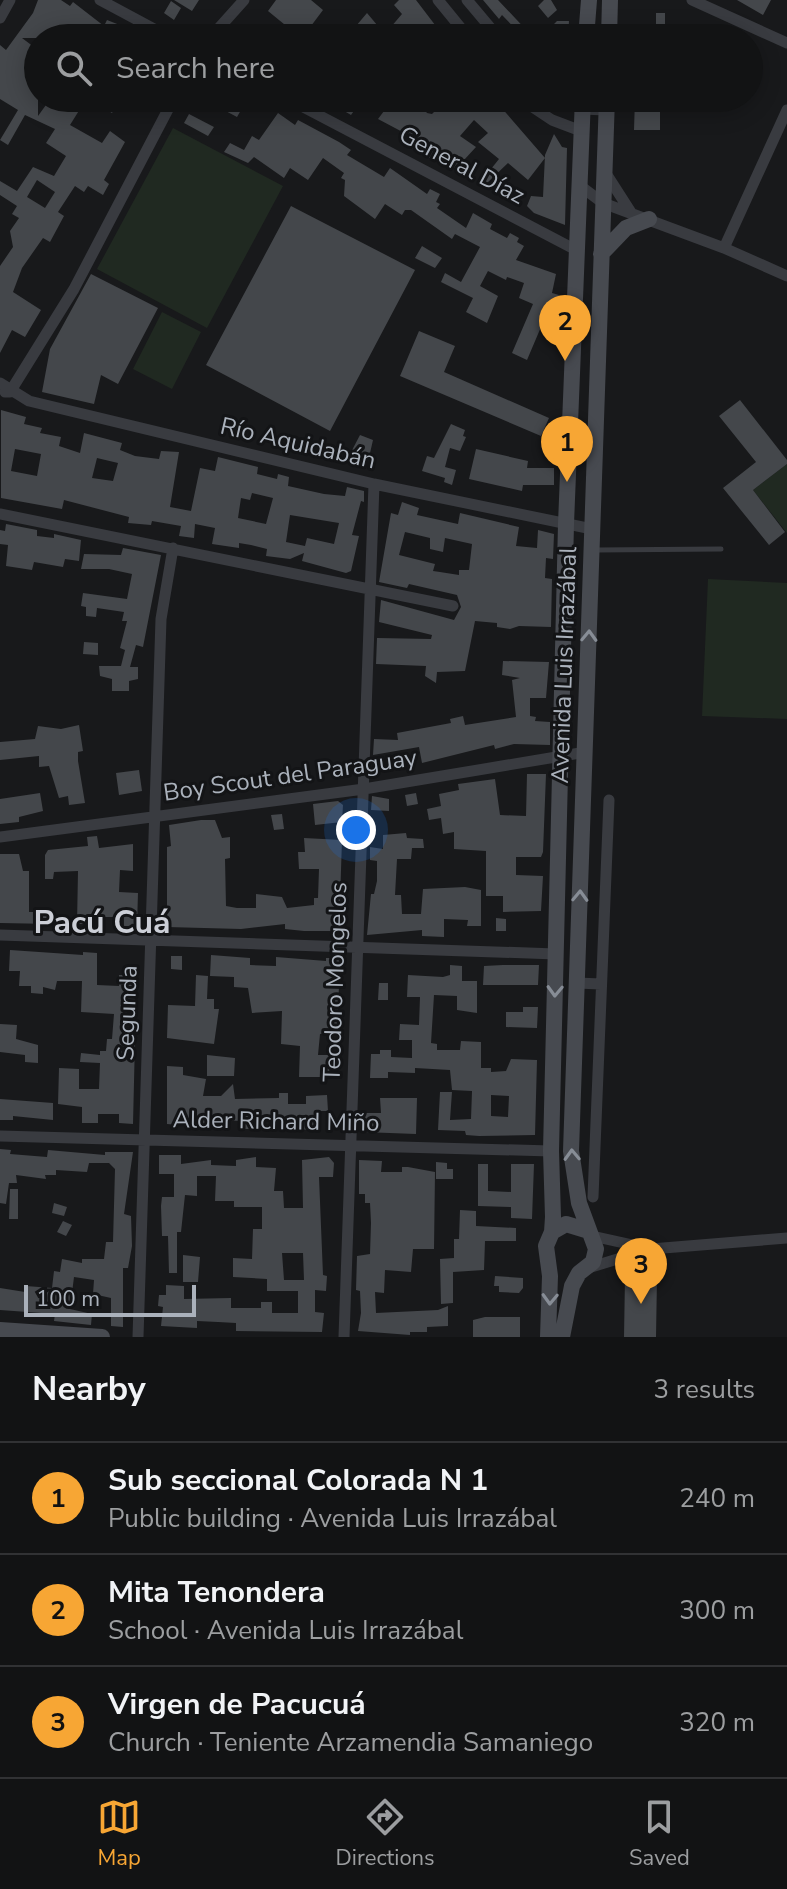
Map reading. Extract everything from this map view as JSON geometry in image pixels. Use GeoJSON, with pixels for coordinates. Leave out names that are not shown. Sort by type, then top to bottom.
{"type":"FeatureCollection","features":[{"type":"Feature","properties":{"kind":"main road"},"geometry":{"type":"LineString","coordinates":[[587,24],[589,0]]}},
{"type":"Feature","properties":{"kind":"main road"},"geometry":{"type":"LineString","coordinates":[[609,24],[610,0]]}},
{"type":"Feature","properties":{"kind":"main road","name":"Avenida Luis Irrazábal"},"geometry":{"type":"LineString","coordinates":[[548,1337],[546,1246],[552,1232],[551,1151],[566,524],[582,112]]}},
{"type":"Feature","properties":{"kind":"main road","name":"Avenida Luis Irrazábal"},"geometry":{"type":"LineString","coordinates":[[562,1337],[567,1297],[596,1249],[576,1190],[571,1151],[606,112]]}},
{"type":"Feature","properties":{"kind":"main road"},"geometry":{"type":"LineString","coordinates":[[601,254],[626,228],[649,219]]}},
{"type":"Feature","properties":{"kind":"main road"},"geometry":{"type":"LineString","coordinates":[[552,1232],[566,1224],[591,1233]]}},
{"type":"Feature","properties":{"kind":"main road"},"geometry":{"type":"LineString","coordinates":[[548,1261],[565,1274],[584,1270]]}},
{"type":"Feature","properties":{"kind":"main road"},"geometry":{"type":"LineString","coordinates":[[0,1330],[102,1337]]}},
{"type":"Feature","properties":{"kind":"street"},"geometry":{"type":"LineString","coordinates":[[0,18],[10,0]]}},
{"type":"Feature","properties":{"kind":"street"},"geometry":{"type":"LineString","coordinates":[[100,0],[145,24]]}},
{"type":"Feature","properties":{"kind":"street"},"geometry":{"type":"LineString","coordinates":[[223,24],[244,0]]}},
{"type":"Feature","properties":{"kind":"street"},"geometry":{"type":"LineString","coordinates":[[438,0],[458,24]]}},
{"type":"Feature","properties":{"kind":"street"},"geometry":{"type":"LineString","coordinates":[[467,0],[487,24]]}},
{"type":"Feature","properties":{"kind":"street"},"geometry":{"type":"LineString","coordinates":[[692,0],[745,24]]}},
{"type":"Feature","properties":{"kind":"street"},"geometry":{"type":"LineString","coordinates":[[763,32],[787,43]]}},
{"type":"Feature","properties":{"kind":"street"},"geometry":{"type":"LineString","coordinates":[[724,248],[787,110]]}},
{"type":"Feature","properties":{"kind":"street"},"geometry":{"type":"LineString","coordinates":[[5,392],[74,289],[167,112]]}},
{"type":"Feature","properties":{"kind":"street","name":"General Díaz"},"geometry":{"type":"LineString","coordinates":[[313,112],[576,250]]}},
{"type":"Feature","properties":{"kind":"street"},"geometry":{"type":"LineString","coordinates":[[540,112],[581,131]]}},
{"type":"Feature","properties":{"kind":"street"},"geometry":{"type":"LineString","coordinates":[[604,170],[632,214]]}},
{"type":"Feature","properties":{"kind":"street"},"geometry":{"type":"LineString","coordinates":[[579,185],[603,203],[724,248],[787,276]]}},
{"type":"Feature","properties":{"kind":"street","name":"Río Aquidabán"},"geometry":{"type":"LineString","coordinates":[[0,383],[5,392],[29,401],[374,484],[592,529]]}},
{"type":"Feature","properties":{"kind":"street","name":"Teodoro Mongelos"},"geometry":{"type":"LineString","coordinates":[[344,1337],[374,484]]}},
{"type":"Feature","properties":{"kind":"street"},"geometry":{"type":"LineString","coordinates":[[0,514],[453,606]]}},
{"type":"Feature","properties":{"kind":"street","name":"Segunda"},"geometry":{"type":"LineString","coordinates":[[138,1337],[161,619],[173,548]]}},
{"type":"Feature","properties":{"kind":"street","name":"Boy Scout del Paraguay"},"geometry":{"type":"LineString","coordinates":[[0,837],[364,789],[586,752]]}},
{"type":"Feature","properties":{"kind":"street"},"geometry":{"type":"LineString","coordinates":[[593,1197],[609,800]]}},
{"type":"Feature","properties":{"kind":"street"},"geometry":{"type":"LineString","coordinates":[[0,935],[556,954]]}},
{"type":"Feature","properties":{"kind":"street"},"geometry":{"type":"LineString","coordinates":[[577,983],[601,984]]}},
{"type":"Feature","properties":{"kind":"street","name":"Alder Richard Miño"},"geometry":{"type":"LineString","coordinates":[[0,1136],[551,1151]]}},
{"type":"Feature","properties":{"kind":"street"},"geometry":{"type":"LineString","coordinates":[[591,1233],[651,1249]]}},
{"type":"Feature","properties":{"kind":"street"},"geometry":{"type":"LineString","coordinates":[[584,1270],[651,1249],[787,1238]]}},
{"type":"Feature","properties":{"kind":"lane"},"geometry":{"type":"LineString","coordinates":[[591,550],[721,549]]}},
{"type":"Feature","properties":{"kind":"shaded area"},"geometry":{"type":"Polygon","coordinates":[[[173,128],[283,186],[207,328],[97,269],[173,128]]]}},
{"type":"Feature","properties":{"kind":"shaded area"},"geometry":{"type":"Polygon","coordinates":[[[162,312],[201,332],[172,389],[133,369],[162,312]]]}},
{"type":"Feature","properties":{"kind":"shaded area"},"geometry":{"type":"Polygon","coordinates":[[[787,464],[787,533],[753,490],[787,464]]]}},
{"type":"Feature","properties":{"kind":"shaded area"},"geometry":{"type":"Polygon","coordinates":[[[708,579],[787,583],[787,719],[702,716],[708,579]]]}},
{"type":"Feature","properties":{"kind":"building"},"geometry":{"type":"Polygon","coordinates":[[[38,0],[61,0],[70,6],[73,2],[101,24],[25,24],[38,0]]]}},
{"type":"Feature","properties":{"kind":"building"},"geometry":{"type":"Polygon","coordinates":[[[174,0],[199,0],[192,11],[174,0]]]}},
{"type":"Feature","properties":{"kind":"building"},"geometry":{"type":"Polygon","coordinates":[[[276,0],[311,0],[323,10],[312,24],[284,24],[268,11],[276,0]]]}},
{"type":"Feature","properties":{"kind":"building"},"geometry":{"type":"Polygon","coordinates":[[[399,0],[416,0],[434,24],[393,24],[402,14],[394,5],[399,0]]]}},
{"type":"Feature","properties":{"kind":"building"},"geometry":{"type":"Polygon","coordinates":[[[483,0],[498,0],[521,24],[511,24],[502,15],[499,19],[483,0]]]}},
{"type":"Feature","properties":{"kind":"building"},"geometry":{"type":"Polygon","coordinates":[[[544,0],[551,0],[557,10],[548,18],[538,6],[544,0]]]}},
{"type":"Feature","properties":{"kind":"building"},"geometry":{"type":"Polygon","coordinates":[[[737,0],[771,0],[763,15],[737,0]]]}},
{"type":"Feature","properties":{"kind":"building"},"geometry":{"type":"Polygon","coordinates":[[[171,1],[181,8],[174,20],[164,13],[171,1]]]}},
{"type":"Feature","properties":{"kind":"building"},"geometry":{"type":"Polygon","coordinates":[[[367,13],[376,24],[358,24],[367,13]]]}},
{"type":"Feature","properties":{"kind":"building"},"geometry":{"type":"Polygon","coordinates":[[[656,13],[665,13],[665,24],[656,24],[656,13]]]}},
{"type":"Feature","properties":{"kind":"building"},"geometry":{"type":"Polygon","coordinates":[[[557,21],[569,21],[569,24],[554,24],[557,21]]]}},
{"type":"Feature","properties":{"kind":"building"},"geometry":{"type":"Polygon","coordinates":[[[24,25],[24,112],[38,112],[38,116],[41,112],[78,112],[70,125],[102,143],[110,131],[125,142],[104,180],[109,184],[103,195],[88,186],[84,192],[75,186],[58,212],[64,216],[50,242],[43,238],[22,268],[13,292],[41,310],[25,337],[12,330],[0,353],[0,266],[13,247],[10,231],[19,218],[12,214],[17,206],[0,195],[0,181],[17,191],[33,167],[54,176],[66,156],[46,143],[55,129],[25,115],[8,145],[0,140],[18,110],[0,99],[0,45],[6,50],[24,25]],[[37,180],[27,197],[45,208],[55,192],[37,180]]]}},
{"type":"Feature","properties":{"kind":"building"},"geometry":{"type":"Polygon","coordinates":[[[383,112],[505,112],[545,158],[528,180],[508,163],[487,183],[483,179],[499,159],[478,142],[488,133],[474,120],[460,136],[476,147],[464,160],[473,165],[467,175],[437,157],[435,161],[406,145],[412,137],[378,119],[383,112]]]}},
{"type":"Feature","properties":{"kind":"building"},"geometry":{"type":"Polygon","coordinates":[[[635,112],[660,112],[660,130],[634,130],[635,112]]]}},
{"type":"Feature","properties":{"kind":"building"},"geometry":{"type":"Polygon","coordinates":[[[278,113],[295,125],[298,120],[339,142],[351,150],[347,155],[384,177],[390,168],[427,194],[430,189],[440,194],[437,208],[466,228],[473,213],[492,224],[490,229],[507,238],[510,233],[519,238],[517,242],[524,246],[516,260],[556,274],[552,293],[559,295],[546,329],[541,327],[527,360],[512,353],[533,304],[519,298],[524,283],[507,277],[506,280],[488,271],[480,286],[498,296],[487,323],[466,312],[473,298],[441,282],[445,273],[461,282],[480,247],[455,234],[452,239],[411,210],[405,210],[402,215],[385,204],[375,219],[344,196],[345,180],[341,178],[344,173],[323,158],[308,180],[290,168],[284,178],[254,157],[248,163],[224,152],[230,143],[244,150],[252,136],[259,140],[278,113]]]}},
{"type":"Feature","properties":{"kind":"building"},"geometry":{"type":"Polygon","coordinates":[[[189,114],[214,127],[208,136],[184,123],[189,114]]]}},
{"type":"Feature","properties":{"kind":"building"},"geometry":{"type":"Polygon","coordinates":[[[554,134],[562,147],[567,148],[565,225],[534,213],[527,206],[531,196],[543,197],[545,155],[554,134]]]}},
{"type":"Feature","properties":{"kind":"building"},"geometry":{"type":"Polygon","coordinates":[[[291,206],[415,270],[330,431],[206,365],[291,206]]]}},
{"type":"Feature","properties":{"kind":"building"},"geometry":{"type":"Polygon","coordinates":[[[422,246],[442,258],[435,268],[415,258],[422,246]]]}},
{"type":"Feature","properties":{"kind":"building"},"geometry":{"type":"Polygon","coordinates":[[[91,274],[158,308],[118,384],[101,375],[94,404],[42,392],[50,349],[91,274]]]}},
{"type":"Feature","properties":{"kind":"building"},"geometry":{"type":"Polygon","coordinates":[[[419,331],[455,346],[444,372],[549,418],[541,436],[400,376],[419,331]]]}},
{"type":"Feature","properties":{"kind":"building"},"geometry":{"type":"Polygon","coordinates":[[[740,400],[787,460],[787,464],[753,490],[785,532],[769,545],[723,488],[756,462],[719,416],[740,400]]]}},
{"type":"Feature","properties":{"kind":"building"},"geometry":{"type":"Polygon","coordinates":[[[1,410],[26,417],[24,424],[42,428],[40,433],[61,437],[59,446],[80,453],[84,433],[122,443],[120,450],[135,456],[159,459],[161,451],[179,452],[170,507],[191,511],[200,468],[215,471],[218,457],[258,467],[257,474],[277,479],[278,474],[289,477],[288,486],[345,496],[347,487],[364,491],[364,502],[361,501],[352,535],[359,536],[351,571],[346,573],[302,561],[304,553],[290,559],[266,556],[267,549],[251,545],[239,543],[239,548],[212,544],[215,528],[195,524],[194,538],[179,536],[181,526],[152,521],[151,525],[128,523],[129,517],[64,500],[62,509],[1,498],[1,410]],[[15,449],[11,471],[37,476],[41,454],[15,449]],[[97,458],[92,478],[113,481],[118,463],[97,458]],[[252,493],[250,500],[241,498],[238,518],[266,524],[273,498],[252,493]],[[290,515],[286,542],[305,546],[307,538],[334,544],[339,523],[290,515]]]}},
{"type":"Feature","properties":{"kind":"building"},"geometry":{"type":"Polygon","coordinates":[[[451,424],[465,430],[463,436],[466,437],[460,451],[450,448],[445,467],[456,470],[452,485],[444,482],[445,478],[422,471],[427,456],[434,458],[451,424]]]}},
{"type":"Feature","properties":{"kind":"building"},"geometry":{"type":"Polygon","coordinates":[[[360,435],[373,440],[368,462],[349,456],[360,435]]]}},
{"type":"Feature","properties":{"kind":"building"},"geometry":{"type":"Polygon","coordinates":[[[476,449],[528,461],[527,468],[554,468],[554,485],[523,485],[522,491],[469,479],[476,449]]]}},
{"type":"Feature","properties":{"kind":"building"},"geometry":{"type":"Polygon","coordinates":[[[402,502],[419,508],[417,515],[458,524],[460,513],[519,527],[516,546],[537,548],[538,530],[554,534],[553,559],[546,558],[545,578],[552,579],[551,627],[519,626],[510,629],[497,627],[497,623],[475,621],[465,671],[437,672],[436,683],[425,676],[426,666],[376,664],[377,638],[431,639],[432,635],[379,622],[381,600],[454,620],[461,607],[457,595],[409,584],[407,588],[379,582],[391,513],[398,515],[402,502]],[[405,532],[399,555],[435,564],[433,571],[459,575],[459,570],[469,570],[472,544],[445,538],[443,552],[430,549],[430,538],[405,532]]]}},
{"type":"Feature","properties":{"kind":"building"},"geometry":{"type":"Polygon","coordinates":[[[6,524],[37,530],[37,536],[54,538],[54,534],[81,540],[79,561],[65,559],[63,567],[34,562],[32,570],[6,566],[8,545],[0,544],[0,530],[5,531],[6,524]]]}},
{"type":"Feature","properties":{"kind":"building"},"geometry":{"type":"Polygon","coordinates":[[[123,548],[161,555],[143,647],[136,645],[130,667],[138,667],[138,679],[129,681],[129,691],[112,691],[112,679],[100,676],[99,666],[121,666],[125,650],[120,648],[127,621],[122,621],[124,612],[97,608],[96,617],[86,616],[86,607],[81,606],[83,593],[127,599],[132,574],[109,569],[81,569],[84,554],[121,555],[123,548]]]}},
{"type":"Feature","properties":{"kind":"building"},"geometry":{"type":"Polygon","coordinates":[[[84,642],[98,643],[98,655],[83,654],[84,642]]]}},
{"type":"Feature","properties":{"kind":"building"},"geometry":{"type":"Polygon","coordinates":[[[503,661],[549,662],[546,698],[530,698],[530,716],[536,717],[535,721],[550,722],[550,745],[514,744],[495,749],[494,745],[422,763],[419,747],[373,755],[374,739],[398,740],[397,733],[451,723],[450,719],[463,716],[465,725],[516,717],[512,680],[520,678],[502,675],[503,661]]]}},
{"type":"Feature","properties":{"kind":"building"},"geometry":{"type":"Polygon","coordinates":[[[79,725],[83,751],[78,752],[78,761],[85,803],[69,805],[68,796],[59,798],[49,766],[39,767],[39,756],[0,760],[0,742],[35,739],[38,726],[61,729],[79,725]]]}},
{"type":"Feature","properties":{"kind":"building"},"geometry":{"type":"Polygon","coordinates":[[[139,770],[142,791],[119,795],[116,773],[139,770]]]}},
{"type":"Feature","properties":{"kind":"building"},"geometry":{"type":"Polygon","coordinates":[[[527,774],[546,774],[543,852],[541,857],[516,857],[516,875],[543,876],[541,911],[503,912],[503,896],[486,896],[486,851],[454,849],[454,832],[443,834],[441,818],[429,820],[427,809],[441,806],[439,794],[459,790],[458,784],[495,779],[500,815],[526,816],[527,774]]]}},
{"type":"Feature","properties":{"kind":"building"},"geometry":{"type":"Polygon","coordinates":[[[40,793],[43,811],[19,817],[19,822],[0,824],[0,799],[40,793]]]}},
{"type":"Feature","properties":{"kind":"building"},"geometry":{"type":"Polygon","coordinates":[[[416,793],[418,804],[407,806],[405,795],[416,793]]]}},
{"type":"Feature","properties":{"kind":"building"},"geometry":{"type":"Polygon","coordinates":[[[372,796],[389,799],[389,811],[371,810],[372,796]]]}},
{"type":"Feature","properties":{"kind":"building"},"geometry":{"type":"Polygon","coordinates":[[[338,801],[343,805],[342,822],[315,825],[313,804],[338,801]]]}},
{"type":"Feature","properties":{"kind":"building"},"geometry":{"type":"Polygon","coordinates":[[[282,814],[284,829],[274,830],[271,815],[282,814]]]}},
{"type":"Feature","properties":{"kind":"building"},"geometry":{"type":"Polygon","coordinates":[[[215,820],[222,838],[230,837],[230,858],[225,859],[226,906],[237,908],[256,908],[256,894],[282,897],[287,908],[314,905],[314,898],[318,898],[319,869],[299,869],[298,852],[305,852],[304,838],[342,840],[339,931],[285,929],[285,924],[241,929],[167,927],[167,847],[171,846],[169,825],[215,820]]]}},
{"type":"Feature","properties":{"kind":"building"},"geometry":{"type":"Polygon","coordinates":[[[406,833],[407,838],[423,839],[424,848],[412,848],[411,859],[397,859],[395,895],[401,895],[402,914],[421,914],[423,889],[465,887],[481,890],[481,926],[467,926],[468,920],[444,919],[444,937],[422,936],[422,930],[367,935],[371,894],[374,894],[377,881],[377,861],[370,860],[370,847],[383,849],[383,835],[406,833]]]}},
{"type":"Feature","properties":{"kind":"building"},"geometry":{"type":"Polygon","coordinates":[[[97,836],[99,848],[133,844],[133,871],[120,870],[119,892],[138,893],[137,926],[124,926],[124,917],[92,917],[91,924],[77,924],[78,871],[54,872],[53,879],[45,879],[45,855],[48,850],[88,846],[87,837],[97,836]]]}},
{"type":"Feature","properties":{"kind":"building"},"geometry":{"type":"Polygon","coordinates":[[[0,854],[19,854],[23,871],[29,871],[29,912],[52,912],[52,924],[0,923],[0,854]]]}},
{"type":"Feature","properties":{"kind":"building"},"geometry":{"type":"Polygon","coordinates":[[[496,918],[506,919],[506,931],[496,931],[496,918]]]}},
{"type":"Feature","properties":{"kind":"building"},"geometry":{"type":"Polygon","coordinates":[[[10,950],[83,955],[83,952],[97,953],[97,985],[119,986],[119,975],[137,975],[134,1009],[127,1008],[126,1040],[135,1040],[133,1124],[119,1123],[119,1114],[98,1114],[98,1123],[82,1123],[82,1107],[58,1104],[59,1068],[79,1069],[79,1089],[99,1089],[100,1063],[80,1062],[81,1053],[100,1055],[100,1051],[106,1051],[107,1039],[112,1039],[114,1014],[81,1012],[82,981],[57,981],[55,990],[43,987],[43,994],[31,993],[31,986],[19,986],[20,971],[9,971],[10,950]]]}},
{"type":"Feature","properties":{"kind":"building"},"geometry":{"type":"Polygon","coordinates":[[[211,955],[250,958],[250,965],[276,966],[276,957],[326,961],[326,958],[336,958],[340,961],[337,1034],[320,1034],[318,1055],[330,1055],[329,1077],[299,1077],[300,1046],[281,1044],[282,1011],[252,1013],[248,988],[234,987],[234,977],[210,976],[211,955]]]}},
{"type":"Feature","properties":{"kind":"building"},"geometry":{"type":"Polygon","coordinates":[[[171,956],[182,956],[182,970],[171,969],[171,956]]]}},
{"type":"Feature","properties":{"kind":"building"},"geometry":{"type":"Polygon","coordinates":[[[450,965],[462,966],[462,981],[477,981],[477,1013],[457,1010],[457,996],[434,995],[431,1043],[437,1044],[437,1050],[460,1050],[461,1041],[481,1042],[481,1068],[491,1068],[491,1072],[506,1071],[511,1059],[537,1060],[535,1135],[479,1136],[466,1135],[465,1131],[438,1130],[440,1092],[452,1092],[450,1120],[471,1119],[472,1091],[452,1090],[450,1070],[415,1068],[415,1073],[388,1072],[388,1078],[370,1078],[371,1054],[391,1050],[391,1057],[412,1058],[412,1040],[399,1040],[400,1024],[419,1025],[420,997],[407,997],[408,975],[450,975],[450,965]],[[491,1095],[491,1116],[508,1117],[509,1096],[491,1095]]]}},
{"type":"Feature","properties":{"kind":"building"},"geometry":{"type":"Polygon","coordinates":[[[539,965],[538,985],[483,985],[484,966],[539,965]]]}},
{"type":"Feature","properties":{"kind":"building"},"geometry":{"type":"Polygon","coordinates":[[[196,975],[208,976],[207,999],[214,999],[214,1009],[219,1009],[214,1044],[167,1038],[168,1005],[195,1006],[196,975]]]}},
{"type":"Feature","properties":{"kind":"building"},"geometry":{"type":"Polygon","coordinates":[[[379,983],[388,983],[388,1000],[378,1000],[379,983]]]}},
{"type":"Feature","properties":{"kind":"building"},"geometry":{"type":"Polygon","coordinates":[[[523,1007],[538,1007],[537,1028],[506,1027],[506,1012],[523,1012],[523,1007]]]}},
{"type":"Feature","properties":{"kind":"building"},"geometry":{"type":"Polygon","coordinates":[[[0,1024],[17,1025],[16,1039],[38,1045],[38,1063],[25,1062],[25,1055],[0,1052],[0,1024]]]}},
{"type":"Feature","properties":{"kind":"building"},"geometry":{"type":"Polygon","coordinates":[[[207,1055],[235,1058],[234,1076],[207,1076],[207,1055]]]}},
{"type":"Feature","properties":{"kind":"building"},"geometry":{"type":"Polygon","coordinates":[[[167,1066],[183,1067],[183,1075],[206,1079],[203,1096],[221,1096],[233,1084],[235,1099],[279,1098],[279,1093],[288,1093],[288,1104],[306,1104],[306,1096],[327,1095],[328,1111],[315,1111],[314,1130],[292,1129],[292,1118],[258,1115],[258,1129],[244,1129],[244,1121],[213,1120],[213,1128],[167,1124],[167,1066]]]}},
{"type":"Feature","properties":{"kind":"building"},"geometry":{"type":"Polygon","coordinates":[[[380,1098],[417,1098],[416,1134],[363,1132],[363,1113],[381,1113],[380,1098]]]}},
{"type":"Feature","properties":{"kind":"building"},"geometry":{"type":"Polygon","coordinates":[[[0,1099],[53,1103],[53,1120],[13,1116],[13,1120],[0,1120],[0,1099]]]}},
{"type":"Feature","properties":{"kind":"building"},"geometry":{"type":"Polygon","coordinates":[[[0,1149],[11,1150],[10,1154],[47,1157],[48,1150],[105,1155],[105,1152],[133,1152],[124,1214],[131,1216],[132,1246],[128,1268],[123,1268],[123,1327],[111,1326],[111,1298],[93,1294],[94,1280],[74,1277],[70,1309],[92,1314],[91,1325],[54,1321],[55,1314],[0,1310],[0,1288],[25,1292],[26,1286],[52,1288],[54,1271],[60,1272],[62,1259],[82,1263],[82,1259],[104,1259],[106,1242],[113,1242],[115,1169],[109,1163],[89,1163],[87,1172],[56,1170],[56,1175],[45,1175],[46,1179],[16,1175],[17,1183],[9,1183],[6,1204],[0,1203],[0,1149]]]}},
{"type":"Feature","properties":{"kind":"building"},"geometry":{"type":"Polygon","coordinates":[[[159,1155],[181,1155],[181,1164],[211,1160],[211,1165],[236,1166],[236,1160],[256,1157],[256,1167],[276,1168],[274,1191],[283,1191],[284,1208],[303,1208],[302,1160],[329,1157],[334,1163],[333,1177],[319,1177],[323,1275],[327,1276],[326,1291],[315,1290],[315,1312],[324,1313],[322,1332],[236,1331],[236,1323],[197,1321],[197,1328],[161,1326],[163,1307],[158,1306],[159,1295],[166,1295],[166,1285],[184,1286],[184,1299],[231,1298],[231,1308],[261,1308],[261,1302],[272,1302],[272,1313],[298,1313],[298,1291],[267,1291],[267,1279],[233,1277],[233,1258],[252,1259],[253,1229],[262,1229],[262,1207],[234,1207],[234,1201],[215,1201],[216,1176],[197,1176],[197,1196],[185,1195],[181,1232],[177,1232],[177,1273],[169,1273],[168,1236],[162,1236],[161,1206],[162,1197],[174,1197],[174,1174],[159,1174],[159,1155]],[[282,1253],[284,1280],[304,1280],[303,1253],[282,1253]]]}},
{"type":"Feature","properties":{"kind":"building"},"geometry":{"type":"Polygon","coordinates":[[[359,1160],[382,1161],[381,1172],[402,1172],[402,1167],[408,1167],[435,1172],[434,1249],[413,1249],[411,1272],[385,1270],[384,1293],[375,1292],[376,1313],[438,1310],[448,1306],[448,1326],[427,1327],[427,1332],[410,1332],[410,1335],[358,1331],[361,1313],[360,1291],[356,1290],[357,1256],[370,1254],[371,1223],[370,1203],[365,1203],[365,1194],[359,1194],[359,1160]]]}},
{"type":"Feature","properties":{"kind":"building"},"geometry":{"type":"Polygon","coordinates":[[[436,1162],[447,1163],[447,1169],[453,1169],[453,1179],[436,1179],[436,1162]]]}},
{"type":"Feature","properties":{"kind":"building"},"geometry":{"type":"Polygon","coordinates":[[[478,1164],[488,1164],[488,1191],[511,1192],[511,1164],[534,1164],[532,1219],[511,1218],[511,1207],[478,1206],[478,1164]]]}},
{"type":"Feature","properties":{"kind":"building"},"geometry":{"type":"Polygon","coordinates":[[[10,1189],[18,1189],[18,1219],[9,1219],[10,1189]]]}},
{"type":"Feature","properties":{"kind":"building"},"geometry":{"type":"Polygon","coordinates":[[[54,1203],[67,1207],[64,1216],[52,1213],[54,1203]]]}},
{"type":"Feature","properties":{"kind":"building"},"geometry":{"type":"Polygon","coordinates":[[[460,1210],[476,1211],[476,1226],[516,1228],[516,1241],[485,1241],[484,1270],[453,1272],[453,1303],[441,1304],[440,1259],[454,1258],[454,1239],[459,1239],[460,1210]]]}},
{"type":"Feature","properties":{"kind":"building"},"geometry":{"type":"Polygon","coordinates":[[[63,1221],[72,1225],[66,1236],[57,1232],[63,1221]]]}},
{"type":"Feature","properties":{"kind":"building"},"geometry":{"type":"Polygon","coordinates":[[[183,1255],[200,1257],[198,1282],[183,1282],[183,1255]]]}},
{"type":"Feature","properties":{"kind":"building"},"geometry":{"type":"Polygon","coordinates":[[[495,1276],[523,1278],[523,1288],[519,1293],[499,1292],[499,1286],[494,1286],[495,1276]]]}},
{"type":"Feature","properties":{"kind":"building"},"geometry":{"type":"Polygon","coordinates":[[[625,1277],[657,1278],[656,1337],[624,1337],[625,1277]]]}},
{"type":"Feature","properties":{"kind":"building"},"geometry":{"type":"Polygon","coordinates":[[[520,1317],[520,1337],[473,1337],[473,1320],[520,1317]]]}},
{"type":"Feature","properties":{"kind":"place","name":"Mita Tenondera"},"geometry":{"type":"Point","coordinates":[565,361]}},
{"type":"Feature","properties":{"kind":"place","name":"Sub seccional Colorada N 1"},"geometry":{"type":"Point","coordinates":[567,482]}},
{"type":"Feature","properties":{"kind":"place","name":"Virgen de Pacucuá"},"geometry":{"type":"Point","coordinates":[641,1304]}},
{"type":"Feature","properties":{"kind":"district","name":"Pacú Cuá"},"geometry":{"type":"Point","coordinates":[102,922]}}]}
